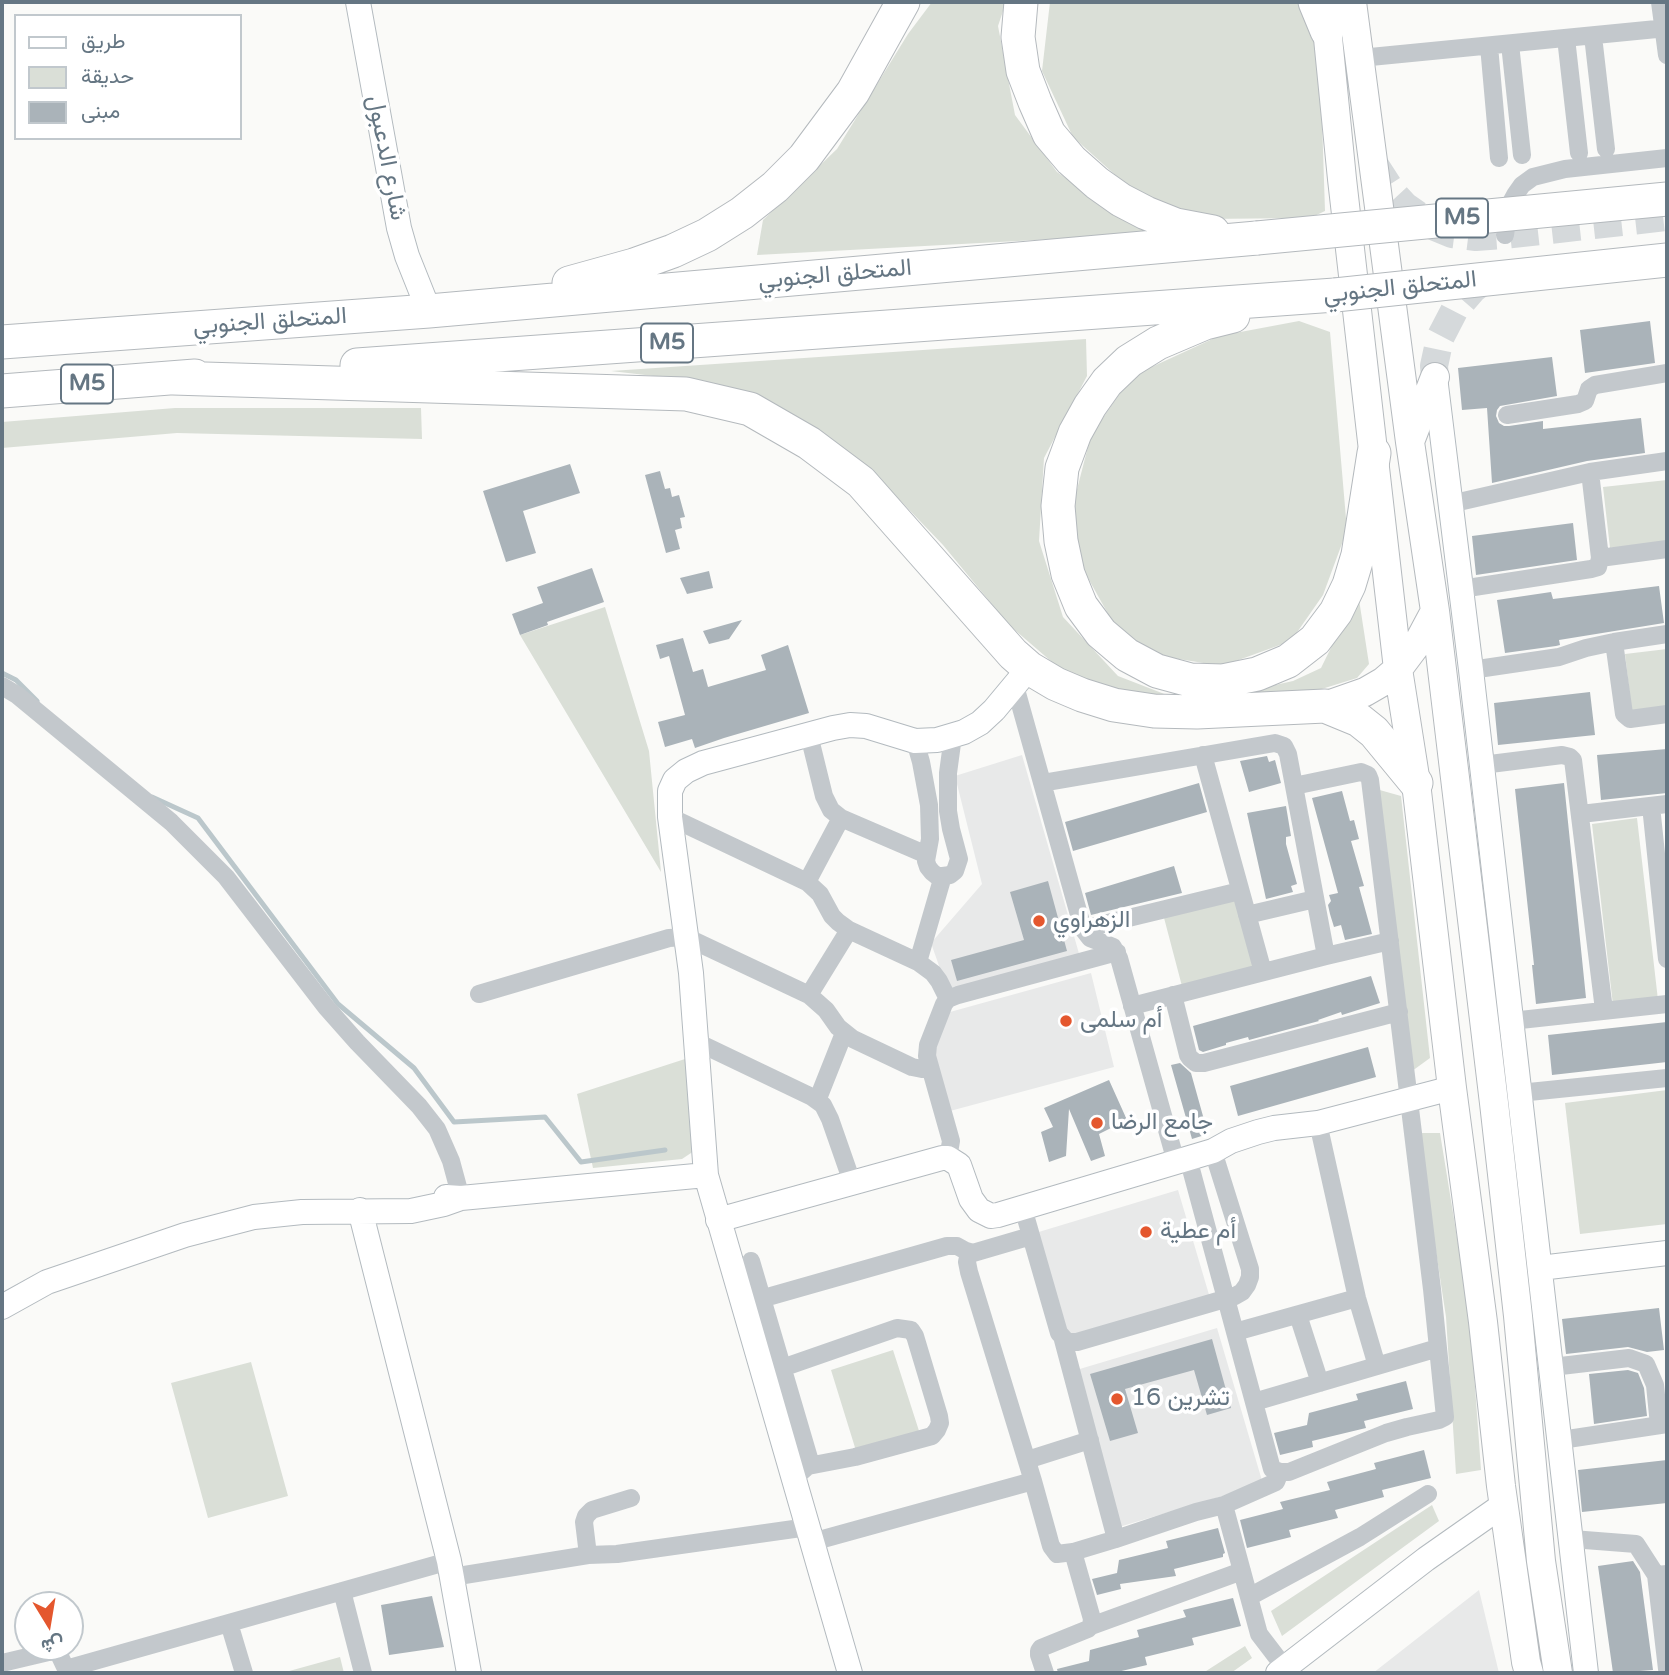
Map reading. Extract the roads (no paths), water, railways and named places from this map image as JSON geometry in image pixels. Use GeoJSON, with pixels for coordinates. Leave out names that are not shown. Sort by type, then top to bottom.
{"type":"FeatureCollection","features":[{"type":"Feature","properties":{"kind":"highway"},"geometry":{"type":"LineString","coordinates":[[429,311],[584,280],[635,265],[707,235],[742,213],[775,187],[811,149],[853,92],[903,2]]}},
{"type":"Feature","properties":{"kind":"highway"},"geometry":{"type":"LineString","coordinates":[[1021,2],[1018,37],[1023,71],[1049,134],[1071,160],[1121,200],[1146,213],[1176,225],[1257,237]]}},
{"type":"Feature","properties":{"kind":"highway","name":"المتحلق الجنوبي"},"geometry":{"type":"LineString","coordinates":[[2,342],[429,311],[1257,237],[1665,210]]}},
{"type":"Feature","properties":{"kind":"highway","name":"المتحلق الجنوبي"},"geometry":{"type":"LineString","coordinates":[[2,391],[1335,295],[1667,262]]}},
{"type":"Feature","properties":{"kind":"highway"},"geometry":{"type":"LineString","coordinates":[[1335,295],[1205,323],[1158,343],[1129,361],[1107,383],[1074,433],[1062,468],[1058,506],[1061,541],[1068,575],[1081,606],[1101,633],[1127,655],[1157,671],[1190,680],[1223,681],[1257,674],[1288,661],[1315,640],[1336,612],[1349,585],[1358,555],[1374,453]]}},
{"type":"Feature","properties":{"kind":"highway"},"geometry":{"type":"LineString","coordinates":[[173,377],[686,394],[750,409],[809,443],[861,482],[1013,654],[1022,677],[1056,684],[1114,705],[1154,711],[1198,712],[1325,706],[1359,720],[1374,732],[1416,783]]}},
{"type":"Feature","properties":{"kind":"main road"},"geometry":{"type":"LineString","coordinates":[[1352,2],[1435,611],[1516,1303],[1541,1562],[1558,1673]]}},
{"type":"Feature","properties":{"kind":"main road"},"geometry":{"type":"LineString","coordinates":[[1322,12],[1398,669],[1416,783],[1503,1505],[1526,1662],[1530,1673]]}},
{"type":"Feature","properties":{"kind":"main road"},"geometry":{"type":"LineString","coordinates":[[1410,442],[1435,377]]}},
{"type":"Feature","properties":{"kind":"main road"},"geometry":{"type":"LineString","coordinates":[[1325,706],[1365,692],[1398,669],[1419,641],[1435,611]]}},
{"type":"Feature","properties":{"kind":"main road"},"geometry":{"type":"LineString","coordinates":[[1409,737],[1418,722],[1432,717],[1439,720],[1450,735]]}},
{"type":"Feature","properties":{"kind":"street","name":"شارع الدعبول"},"geometry":{"type":"LineString","coordinates":[[358,2],[399,228],[429,311]]}},
{"type":"Feature","properties":{"kind":"street"},"geometry":{"type":"LineString","coordinates":[[1660,2],[1667,55]]}},
{"type":"Feature","properties":{"kind":"street"},"geometry":{"type":"LineString","coordinates":[[1360,58],[1665,28]]}},
{"type":"Feature","properties":{"kind":"street"},"geometry":{"type":"LineString","coordinates":[[1593,36],[1606,149]]}},
{"type":"Feature","properties":{"kind":"street"},"geometry":{"type":"LineString","coordinates":[[1566,38],[1579,153]]}},
{"type":"Feature","properties":{"kind":"street"},"geometry":{"type":"LineString","coordinates":[[1510,44],[1522,155]]}},
{"type":"Feature","properties":{"kind":"street"},"geometry":{"type":"LineString","coordinates":[[1489,46],[1499,158]]}},
{"type":"Feature","properties":{"kind":"street"},"geometry":{"type":"LineString","coordinates":[[1505,235],[1509,206],[1522,185],[1533,177],[1564,169],[1667,158]]}},
{"type":"Feature","properties":{"kind":"street"},"geometry":{"type":"LineString","coordinates":[[1507,415],[1578,404],[1585,401],[1592,386],[1667,373]]}},
{"type":"Feature","properties":{"kind":"street"},"geometry":{"type":"LineString","coordinates":[[1435,377],[1541,1268],[1586,1673]]}},
{"type":"Feature","properties":{"kind":"street"},"geometry":{"type":"LineString","coordinates":[[1450,504],[1590,472],[1667,461]]}},
{"type":"Feature","properties":{"kind":"street"},"geometry":{"type":"LineString","coordinates":[[1461,589],[1595,569],[1600,558],[1590,472]]}},
{"type":"Feature","properties":{"kind":"street"},"geometry":{"type":"LineString","coordinates":[[1600,558],[1667,549]]}},
{"type":"Feature","properties":{"kind":"street"},"geometry":{"type":"LineString","coordinates":[[1471,670],[1559,657],[1614,642],[1667,634]]}},
{"type":"Feature","properties":{"kind":"street"},"geometry":{"type":"LineString","coordinates":[[1614,642],[1624,714],[1630,719],[1667,714]]}},
{"type":"Feature","properties":{"kind":"street"},"geometry":{"type":"LineString","coordinates":[[850,1673],[810,1535],[800,1470],[773,1371],[752,1301],[718,1220],[706,1175],[691,973],[670,817],[670,791],[675,780],[703,763],[850,725],[866,726],[915,741],[953,736],[980,723],[1022,677]]}},
{"type":"Feature","properties":{"kind":"street"},"geometry":{"type":"LineString","coordinates":[[1022,677],[1042,783],[1083,929],[1090,938],[1107,944],[1117,952],[1226,1298],[1272,1469],[1280,1472],[1289,1472],[1386,1433],[1439,1420],[1446,1415],[1370,780],[1365,773],[1357,772],[1294,786]]}},
{"type":"Feature","properties":{"kind":"street"},"geometry":{"type":"LineString","coordinates":[[2,686],[17,695],[171,822],[226,877],[326,1007],[437,1129],[451,1161],[460,1198]]}},
{"type":"Feature","properties":{"kind":"street"},"geometry":{"type":"LineString","coordinates":[[809,735],[824,796],[831,810],[841,818],[927,855]]}},
{"type":"Feature","properties":{"kind":"street"},"geometry":{"type":"LineString","coordinates":[[915,741],[926,783],[930,828],[926,861],[932,872],[943,876],[955,871],[959,859],[949,820],[947,782],[953,736]]}},
{"type":"Feature","properties":{"kind":"street"},"geometry":{"type":"LineString","coordinates":[[1042,783],[1280,744],[1288,754],[1326,956]]}},
{"type":"Feature","properties":{"kind":"street"},"geometry":{"type":"LineString","coordinates":[[1203,755],[1263,972]]}},
{"type":"Feature","properties":{"kind":"street"},"geometry":{"type":"LineString","coordinates":[[1482,765],[1562,755],[1570,757],[1575,764],[1604,1010]]}},
{"type":"Feature","properties":{"kind":"street"},"geometry":{"type":"LineString","coordinates":[[926,783],[947,782]]}},
{"type":"Feature","properties":{"kind":"street"},"geometry":{"type":"LineString","coordinates":[[1581,814],[1659,805],[1667,959]]}},
{"type":"Feature","properties":{"kind":"street"},"geometry":{"type":"LineString","coordinates":[[670,817],[807,882],[820,894],[832,916],[849,930],[918,962],[939,981],[948,999]]}},
{"type":"Feature","properties":{"kind":"street"},"geometry":{"type":"LineString","coordinates":[[807,882],[841,818]]}},
{"type":"Feature","properties":{"kind":"street"},"geometry":{"type":"LineString","coordinates":[[918,962],[943,876]]}},
{"type":"Feature","properties":{"kind":"street"},"geometry":{"type":"LineString","coordinates":[[1083,929],[1240,891]]}},
{"type":"Feature","properties":{"kind":"street"},"geometry":{"type":"LineString","coordinates":[[1247,915],[1315,899]]}},
{"type":"Feature","properties":{"kind":"street"},"geometry":{"type":"LineString","coordinates":[[809,995],[849,930]]}},
{"type":"Feature","properties":{"kind":"street"},"geometry":{"type":"LineString","coordinates":[[479,994],[669,938],[686,937],[809,995],[844,1033],[853,1039],[912,1067],[929,1067]]}},
{"type":"Feature","properties":{"kind":"street"},"geometry":{"type":"LineString","coordinates":[[1132,1006],[1390,941]]}},
{"type":"Feature","properties":{"kind":"street"},"geometry":{"type":"LineString","coordinates":[[948,1158],[951,1141],[927,1056],[928,1045],[941,1009],[948,999],[1117,952]]}},
{"type":"Feature","properties":{"kind":"street"},"geometry":{"type":"LineString","coordinates":[[1173,995],[1188,1055],[1196,1063],[1399,1012]]}},
{"type":"Feature","properties":{"kind":"street"},"geometry":{"type":"LineString","coordinates":[[1511,1021],[1667,1003]]}},
{"type":"Feature","properties":{"kind":"street"},"geometry":{"type":"LineString","coordinates":[[817,1101],[844,1033]]}},
{"type":"Feature","properties":{"kind":"street"},"geometry":{"type":"LineString","coordinates":[[697,1042],[823,1105],[831,1119],[852,1182]]}},
{"type":"Feature","properties":{"kind":"street"},"geometry":{"type":"LineString","coordinates":[[1519,1093],[1667,1078]]}},
{"type":"Feature","properties":{"kind":"street"},"geometry":{"type":"LineString","coordinates":[[718,1220],[936,1159],[948,1158],[962,1171],[971,1199],[979,1210],[991,1216],[1213,1151],[1258,1132],[1312,1124],[1452,1087]]}},
{"type":"Feature","properties":{"kind":"street"},"geometry":{"type":"LineString","coordinates":[[1312,1124],[1377,1366]]}},
{"type":"Feature","properties":{"kind":"street"},"geometry":{"type":"LineString","coordinates":[[1063,1340],[1077,1342],[1242,1292],[1250,1277],[1250,1269],[1213,1151]]}},
{"type":"Feature","properties":{"kind":"street"},"geometry":{"type":"LineString","coordinates":[[2,1307],[47,1282],[185,1236],[254,1217],[359,1210],[409,1198],[460,1198],[706,1175]]}},
{"type":"Feature","properties":{"kind":"street"},"geometry":{"type":"LineString","coordinates":[[1023,1208],[1063,1340],[1116,1539]]}},
{"type":"Feature","properties":{"kind":"street"},"geometry":{"type":"LineString","coordinates":[[359,1210],[450,1569],[470,1673]]}},
{"type":"Feature","properties":{"kind":"street"},"geometry":{"type":"LineString","coordinates":[[752,1301],[947,1246],[957,1246],[969,1253],[978,1252],[1031,1236]]}},
{"type":"Feature","properties":{"kind":"street"},"geometry":{"type":"LineString","coordinates":[[969,1253],[969,1272],[1051,1546],[1057,1554],[1073,1552],[1224,1505],[1276,1482],[1280,1472]]}},
{"type":"Feature","properties":{"kind":"street"},"geometry":{"type":"LineString","coordinates":[[1541,1268],[1667,1253]]}},
{"type":"Feature","properties":{"kind":"street"},"geometry":{"type":"LineString","coordinates":[[751,1261],[752,1301]]}},
{"type":"Feature","properties":{"kind":"street"},"geometry":{"type":"LineString","coordinates":[[1235,1332],[1357,1298]]}},
{"type":"Feature","properties":{"kind":"street"},"geometry":{"type":"LineString","coordinates":[[1298,1315],[1320,1383]]}},
{"type":"Feature","properties":{"kind":"street"},"geometry":{"type":"LineString","coordinates":[[773,1371],[897,1328],[911,1330],[939,1416],[940,1423],[932,1436],[800,1470]]}},
{"type":"Feature","properties":{"kind":"street"},"geometry":{"type":"LineString","coordinates":[[1254,1402],[1438,1348]]}},
{"type":"Feature","properties":{"kind":"street"},"geometry":{"type":"LineString","coordinates":[[1552,1367],[1629,1357],[1646,1364],[1655,1385],[1663,1424],[1560,1440]]}},
{"type":"Feature","properties":{"kind":"street"},"geometry":{"type":"LineString","coordinates":[[1027,1460],[1090,1440]]}},
{"type":"Feature","properties":{"kind":"street"},"geometry":{"type":"LineString","coordinates":[[2,1663],[57,1650],[67,1671],[342,1591],[450,1569],[810,1535],[1033,1480]]}},
{"type":"Feature","properties":{"kind":"street"},"geometry":{"type":"LineString","coordinates":[[1249,1597],[1360,1536],[1428,1494]]}},
{"type":"Feature","properties":{"kind":"street"},"geometry":{"type":"LineString","coordinates":[[589,1555],[584,1522],[586,1516],[592,1510],[631,1497]]}},
{"type":"Feature","properties":{"kind":"street"},"geometry":{"type":"LineString","coordinates":[[1224,1505],[1259,1634],[1281,1670],[1426,1559],[1503,1505]]}},
{"type":"Feature","properties":{"kind":"street"},"geometry":{"type":"LineString","coordinates":[[1572,1539],[1636,1544],[1662,1575],[1667,1670]]}},
{"type":"Feature","properties":{"kind":"street"},"geometry":{"type":"LineString","coordinates":[[1073,1552],[1092,1619],[1091,1626]]}},
{"type":"Feature","properties":{"kind":"street"},"geometry":{"type":"LineString","coordinates":[[1045,1673],[1039,1655],[1041,1648],[1091,1626],[1242,1571]]}},
{"type":"Feature","properties":{"kind":"street"},"geometry":{"type":"LineString","coordinates":[[342,1591],[363,1673]]}},
{"type":"Feature","properties":{"kind":"street"},"geometry":{"type":"LineString","coordinates":[[229,1623],[244,1673]]}},
{"type":"Feature","properties":{"kind":"waterway"},"geometry":{"type":"LineString","coordinates":[[2,673],[16,680],[37,701]]}},
{"type":"Feature","properties":{"kind":"waterway"},"geometry":{"type":"LineString","coordinates":[[152,797],[198,818],[338,1004],[414,1068],[454,1122],[545,1117],[581,1162],[665,1150]]}},
{"type":"Feature","properties":{"kind":"tunnel"},"geometry":{"type":"LineString","coordinates":[[1373,162],[1405,206],[1435,227],[1452,234],[1476,237],[1505,235],[1667,217]]}},
{"type":"Feature","properties":{"kind":"tunnel"},"geometry":{"type":"LineString","coordinates":[[1435,377],[1434,366],[1440,338],[1454,311],[1473,289],[1493,277]]}},
{"type":"Feature","properties":{"kind":"place","name":"الزهراوي"},"geometry":{"type":"Point","coordinates":[1039,921]}},
{"type":"Feature","properties":{"kind":"place","name":"أم سلمى"},"geometry":{"type":"Point","coordinates":[1066,1021]}},
{"type":"Feature","properties":{"kind":"place","name":"جامع الرضا"},"geometry":{"type":"Point","coordinates":[1097,1123]}},
{"type":"Feature","properties":{"kind":"place","name":"أم عطية"},"geometry":{"type":"Point","coordinates":[1146,1232]}},
{"type":"Feature","properties":{"kind":"place","name":"16 تشرين"},"geometry":{"type":"Point","coordinates":[1117,1399]}}]}
